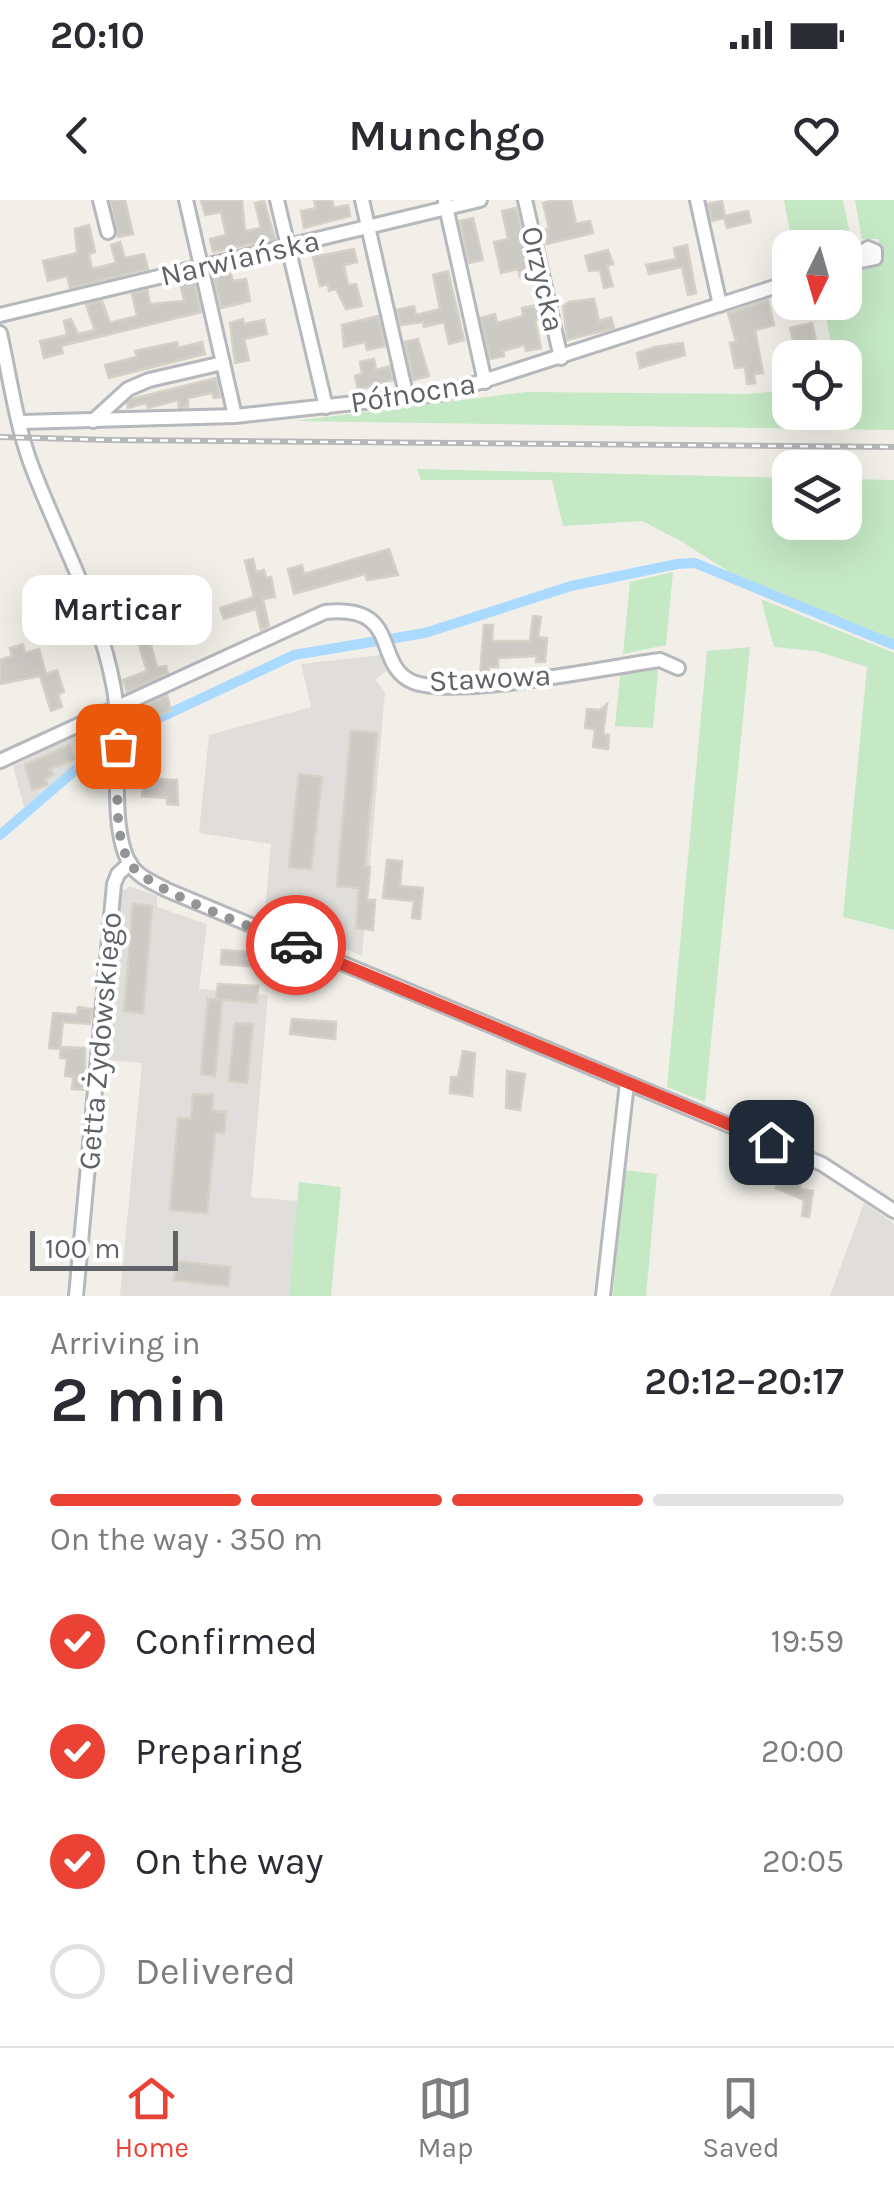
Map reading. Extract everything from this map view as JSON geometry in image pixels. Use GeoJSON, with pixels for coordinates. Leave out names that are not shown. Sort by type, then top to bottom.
{"type":"FeatureCollection","features":[{"type":"Feature","properties":{"kind":"street"},"geometry":{"type":"LineString","coordinates":[[100,200],[108,232]]}},
{"type":"Feature","properties":{"kind":"street"},"geometry":{"type":"LineString","coordinates":[[186,200],[235,416]]}},
{"type":"Feature","properties":{"kind":"street"},"geometry":{"type":"LineString","coordinates":[[277,200],[326,408]]}},
{"type":"Feature","properties":{"kind":"street"},"geometry":{"type":"LineString","coordinates":[[362,200],[407,398]]}},
{"type":"Feature","properties":{"kind":"street","name":"Narwiańska"},"geometry":{"type":"LineString","coordinates":[[0,315],[368,227],[445,204],[480,200]]}},
{"type":"Feature","properties":{"kind":"street","name":"Orzycka"},"geometry":{"type":"LineString","coordinates":[[525,200],[561,358]]}},
{"type":"Feature","properties":{"kind":"street"},"geometry":{"type":"LineString","coordinates":[[696,200],[720,305]]}},
{"type":"Feature","properties":{"kind":"street"},"geometry":{"type":"LineString","coordinates":[[445,204],[485,382]]}},
{"type":"Feature","properties":{"kind":"street","name":"Północna"},"geometry":{"type":"LineString","coordinates":[[20,422],[235,416],[446,393],[772,288]]}},
{"type":"Feature","properties":{"kind":"street"},"geometry":{"type":"LineString","coordinates":[[0,333],[37,480],[76,564],[112,677],[120,820],[130,863],[141,876],[822,1164],[894,1211]]}},
{"type":"Feature","properties":{"kind":"street"},"geometry":{"type":"LineString","coordinates":[[93,421],[128,389],[149,380],[223,363]]}},
{"type":"Feature","properties":{"kind":"street","name":"Stawowa"},"geometry":{"type":"LineString","coordinates":[[0,762],[325,612],[339,610],[372,620],[384,636],[398,671],[407,679],[441,686],[498,683],[660,660],[678,668]]}},
{"type":"Feature","properties":{"kind":"street","name":"Getta Żydowskiego"},"geometry":{"type":"LineString","coordinates":[[76,1296],[114,884],[130,863]]}},
{"type":"Feature","properties":{"kind":"street"},"geometry":{"type":"LineString","coordinates":[[603,1296],[627,1083]]}},
{"type":"Feature","properties":{"kind":"shaded area"},"geometry":{"type":"Polygon","coordinates":[[[381,655],[386,671],[375,680],[385,692],[362,956],[265,912],[271,844],[199,833],[209,735],[311,707],[301,664],[381,655]]]}},
{"type":"Feature","properties":{"kind":"shaded area"},"geometry":{"type":"Polygon","coordinates":[[[94,725],[100,743],[24,807],[13,766],[94,725]]]}},
{"type":"Feature","properties":{"kind":"shaded area"},"geometry":{"type":"Polygon","coordinates":[[[129,886],[157,896],[157,907],[207,924],[199,989],[268,995],[251,1197],[298,1201],[289,1296],[120,1296],[142,1063],[105,1060],[119,890],[129,886]]]}},
{"type":"Feature","properties":{"kind":"shaded area"},"geometry":{"type":"Polygon","coordinates":[[[864,1203],[894,1224],[894,1296],[830,1296],[864,1203]]]}},
{"type":"Feature","properties":{"kind":"green space"},"geometry":{"type":"Polygon","coordinates":[[[784,200],[843,200],[849,230],[790,230],[784,200]]]}},
{"type":"Feature","properties":{"kind":"green space"},"geometry":{"type":"Polygon","coordinates":[[[855,200],[894,200],[894,430],[862,430],[862,340],[831,340],[826,320],[862,320],[862,266],[885,259],[878,239],[862,239],[855,200]]]}},
{"type":"Feature","properties":{"kind":"green space"},"geometry":{"type":"Polygon","coordinates":[[[526,392],[772,392],[772,428],[294,421],[526,392]]]}},
{"type":"Feature","properties":{"kind":"green space"},"geometry":{"type":"Polygon","coordinates":[[[417,469],[772,478],[772,540],[862,540],[862,479],[894,480],[894,642],[740,579],[642,521],[563,526],[552,480],[421,480],[417,469]]]}},
{"type":"Feature","properties":{"kind":"green space"},"geometry":{"type":"Polygon","coordinates":[[[673,572],[666,645],[623,654],[630,582],[673,572]]]}},
{"type":"Feature","properties":{"kind":"green space"},"geometry":{"type":"Polygon","coordinates":[[[761,599],[894,653],[894,930],[843,917],[867,667],[816,651],[774,647],[761,599]]]}},
{"type":"Feature","properties":{"kind":"green space"},"geometry":{"type":"Polygon","coordinates":[[[750,647],[705,1102],[667,1087],[707,651],[750,647]]]}},
{"type":"Feature","properties":{"kind":"green space"},"geometry":{"type":"Polygon","coordinates":[[[652,666],[658,671],[653,728],[615,726],[621,668],[652,666]]]}},
{"type":"Feature","properties":{"kind":"green space"},"geometry":{"type":"Polygon","coordinates":[[[624,1170],[657,1174],[646,1296],[613,1296],[624,1170]]]}},
{"type":"Feature","properties":{"kind":"green space"},"geometry":{"type":"Polygon","coordinates":[[[299,1182],[341,1187],[331,1296],[289,1296],[299,1182]]]}},
{"type":"Feature","properties":{"kind":"building"},"geometry":{"type":"Polygon","coordinates":[[[110,200],[125,200],[133,234],[118,237],[110,200]]]}},
{"type":"Feature","properties":{"kind":"building"},"geometry":{"type":"Polygon","coordinates":[[[201,200],[242,200],[245,231],[261,228],[255,203],[264,201],[275,239],[213,252],[210,239],[226,235],[221,212],[205,215],[201,200]]]}},
{"type":"Feature","properties":{"kind":"building"},"geometry":{"type":"Polygon","coordinates":[[[314,200],[332,200],[334,208],[348,205],[350,216],[304,228],[301,211],[316,208],[314,200]]]}},
{"type":"Feature","properties":{"kind":"building"},"geometry":{"type":"Polygon","coordinates":[[[571,200],[576,224],[590,221],[593,233],[547,244],[549,228],[543,203],[571,200]]]}},
{"type":"Feature","properties":{"kind":"building"},"geometry":{"type":"Polygon","coordinates":[[[722,201],[725,216],[748,211],[751,222],[727,228],[724,218],[712,221],[708,204],[722,201]]]}},
{"type":"Feature","properties":{"kind":"building"},"geometry":{"type":"Polygon","coordinates":[[[516,208],[532,274],[520,277],[518,269],[501,273],[494,242],[508,239],[502,211],[516,208]]]}},
{"type":"Feature","properties":{"kind":"building"},"geometry":{"type":"Polygon","coordinates":[[[473,218],[483,260],[469,263],[460,221],[473,218]]]}},
{"type":"Feature","properties":{"kind":"building"},"geometry":{"type":"Polygon","coordinates":[[[89,225],[95,252],[89,254],[92,269],[116,263],[111,245],[120,242],[125,258],[144,254],[148,269],[70,288],[67,276],[48,281],[43,261],[77,253],[75,229],[89,225]]]}},
{"type":"Feature","properties":{"kind":"building"},"geometry":{"type":"Polygon","coordinates":[[[687,245],[696,293],[688,295],[682,267],[649,274],[646,265],[676,259],[674,248],[687,245]]]}},
{"type":"Feature","properties":{"kind":"building"},"geometry":{"type":"Polygon","coordinates":[[[354,249],[357,262],[344,265],[348,285],[356,284],[362,306],[346,309],[336,289],[329,291],[328,284],[320,286],[313,257],[354,249]]]}},
{"type":"Feature","properties":{"kind":"building"},"geometry":{"type":"Polygon","coordinates":[[[608,250],[613,264],[607,266],[613,286],[604,288],[600,270],[589,271],[585,256],[608,250]]]}},
{"type":"Feature","properties":{"kind":"building"},"geometry":{"type":"Polygon","coordinates":[[[230,271],[233,281],[246,279],[250,301],[221,308],[214,277],[230,271]]]}},
{"type":"Feature","properties":{"kind":"building"},"geometry":{"type":"Polygon","coordinates":[[[448,271],[464,340],[449,344],[444,322],[424,327],[423,322],[401,325],[397,310],[414,306],[416,315],[440,309],[433,275],[448,271]]]}},
{"type":"Feature","properties":{"kind":"building"},"geometry":{"type":"Polygon","coordinates":[[[194,279],[201,312],[61,346],[63,353],[44,358],[40,341],[67,335],[64,321],[71,319],[78,334],[95,330],[86,305],[102,301],[110,323],[137,316],[132,294],[147,290],[150,304],[184,301],[180,283],[194,279]]]}},
{"type":"Feature","properties":{"kind":"building"},"geometry":{"type":"Polygon","coordinates":[[[594,299],[599,321],[611,317],[614,328],[567,340],[563,306],[594,299]]]}},
{"type":"Feature","properties":{"kind":"building"},"geometry":{"type":"Polygon","coordinates":[[[768,300],[774,325],[755,330],[763,373],[754,374],[755,383],[747,384],[745,367],[735,368],[730,343],[736,342],[728,313],[768,300]]]}},
{"type":"Feature","properties":{"kind":"building"},"geometry":{"type":"Polygon","coordinates":[[[537,305],[540,319],[535,320],[541,348],[526,351],[524,345],[490,359],[481,318],[495,314],[497,323],[523,316],[522,308],[537,305]]]}},
{"type":"Feature","properties":{"kind":"building"},"geometry":{"type":"Polygon","coordinates":[[[378,316],[385,346],[367,350],[365,342],[344,347],[342,325],[378,316]]]}},
{"type":"Feature","properties":{"kind":"building"},"geometry":{"type":"Polygon","coordinates":[[[243,319],[244,324],[264,320],[267,334],[244,339],[249,360],[235,363],[230,323],[243,319]]]}},
{"type":"Feature","properties":{"kind":"building"},"geometry":{"type":"Polygon","coordinates":[[[812,323],[816,340],[793,340],[790,328],[812,323]]]}},
{"type":"Feature","properties":{"kind":"building"},"geometry":{"type":"Polygon","coordinates":[[[418,339],[429,376],[413,380],[405,342],[418,339]]]}},
{"type":"Feature","properties":{"kind":"building"},"geometry":{"type":"Polygon","coordinates":[[[177,342],[178,348],[202,342],[205,354],[109,378],[105,365],[137,357],[135,351],[177,342]]]}},
{"type":"Feature","properties":{"kind":"building"},"geometry":{"type":"Polygon","coordinates":[[[683,343],[685,355],[640,368],[637,353],[683,343]]]}},
{"type":"Feature","properties":{"kind":"building"},"geometry":{"type":"Polygon","coordinates":[[[374,359],[376,370],[390,366],[393,380],[358,390],[355,376],[362,374],[360,362],[374,359]]]}},
{"type":"Feature","properties":{"kind":"building"},"geometry":{"type":"Polygon","coordinates":[[[216,378],[220,397],[214,398],[212,393],[188,398],[188,407],[179,408],[178,400],[148,408],[146,403],[128,408],[132,399],[216,378]]]}},
{"type":"Feature","properties":{"kind":"building"},"geometry":{"type":"Polygon","coordinates":[[[389,549],[398,575],[367,580],[365,574],[294,594],[288,569],[302,565],[304,574],[389,549]]]}},
{"type":"Feature","properties":{"kind":"building"},"geometry":{"type":"Polygon","coordinates":[[[253,559],[256,572],[264,570],[266,578],[271,577],[275,597],[263,599],[269,626],[261,630],[256,609],[224,619],[220,608],[254,597],[245,561],[253,559]]]}},
{"type":"Feature","properties":{"kind":"building"},"geometry":{"type":"Polygon","coordinates":[[[162,599],[165,607],[150,612],[160,642],[151,645],[157,667],[166,666],[168,673],[127,692],[123,680],[147,671],[131,620],[121,624],[118,617],[162,599]]]}},
{"type":"Feature","properties":{"kind":"building"},"geometry":{"type":"Polygon","coordinates":[[[73,608],[80,629],[49,635],[44,620],[73,608]]]}},
{"type":"Feature","properties":{"kind":"building"},"geometry":{"type":"Polygon","coordinates":[[[533,616],[541,617],[538,637],[547,638],[545,662],[536,662],[537,656],[498,658],[498,667],[489,667],[488,675],[480,675],[484,625],[493,625],[492,641],[530,641],[533,616]]]}},
{"type":"Feature","properties":{"kind":"building"},"geometry":{"type":"Polygon","coordinates":[[[23,644],[25,653],[39,649],[46,674],[57,670],[64,692],[58,694],[62,707],[51,711],[40,676],[0,684],[0,660],[12,656],[10,648],[23,644]]]}},
{"type":"Feature","properties":{"kind":"building"},"geometry":{"type":"Polygon","coordinates":[[[167,695],[171,710],[133,725],[130,722],[129,713],[167,695]]]}},
{"type":"Feature","properties":{"kind":"building"},"geometry":{"type":"Polygon","coordinates":[[[607,704],[603,734],[609,735],[608,749],[593,747],[595,729],[585,728],[587,709],[600,710],[607,704]]]}},
{"type":"Feature","properties":{"kind":"building"},"geometry":{"type":"Polygon","coordinates":[[[351,731],[377,733],[365,866],[370,867],[367,900],[375,900],[373,930],[356,928],[359,888],[337,886],[351,731]]]}},
{"type":"Feature","properties":{"kind":"building"},"geometry":{"type":"Polygon","coordinates":[[[69,745],[75,759],[50,769],[53,775],[45,778],[47,785],[32,790],[25,765],[69,745]]]}},
{"type":"Feature","properties":{"kind":"building"},"geometry":{"type":"Polygon","coordinates":[[[299,774],[322,777],[311,869],[289,867],[299,774]]]}},
{"type":"Feature","properties":{"kind":"building"},"geometry":{"type":"Polygon","coordinates":[[[144,779],[177,780],[178,805],[167,804],[167,798],[142,796],[144,779]]]}},
{"type":"Feature","properties":{"kind":"building"},"geometry":{"type":"Polygon","coordinates":[[[387,860],[402,861],[400,886],[423,888],[420,919],[412,918],[414,901],[383,898],[387,860]]]}},
{"type":"Feature","properties":{"kind":"building"},"geometry":{"type":"Polygon","coordinates":[[[133,904],[152,906],[143,1013],[124,1011],[133,904]]]}},
{"type":"Feature","properties":{"kind":"building"},"geometry":{"type":"Polygon","coordinates":[[[222,950],[261,953],[260,967],[221,964],[222,950]]]}},
{"type":"Feature","properties":{"kind":"building"},"geometry":{"type":"Polygon","coordinates":[[[218,984],[258,986],[257,1003],[216,999],[218,984]]]}},
{"type":"Feature","properties":{"kind":"building"},"geometry":{"type":"Polygon","coordinates":[[[208,999],[222,1000],[215,1076],[201,1074],[208,999]]]}},
{"type":"Feature","properties":{"kind":"building"},"geometry":{"type":"Polygon","coordinates":[[[78,1007],[92,1009],[90,1024],[63,1022],[60,1049],[49,1048],[53,1013],[77,1015],[78,1007]]]}},
{"type":"Feature","properties":{"kind":"building"},"geometry":{"type":"Polygon","coordinates":[[[292,1019],[336,1022],[335,1039],[290,1034],[292,1019]]]}},
{"type":"Feature","properties":{"kind":"building"},"geometry":{"type":"Polygon","coordinates":[[[235,1023],[253,1024],[247,1083],[229,1081],[235,1023]]]}},
{"type":"Feature","properties":{"kind":"building"},"geometry":{"type":"Polygon","coordinates":[[[61,1047],[85,1048],[85,1090],[72,1089],[73,1077],[65,1076],[67,1059],[60,1058],[61,1047]]]}},
{"type":"Feature","properties":{"kind":"building"},"geometry":{"type":"Polygon","coordinates":[[[463,1051],[475,1053],[472,1096],[450,1093],[451,1077],[458,1077],[463,1051]]]}},
{"type":"Feature","properties":{"kind":"building"},"geometry":{"type":"Polygon","coordinates":[[[507,1071],[525,1074],[520,1110],[506,1108],[507,1071]]]}},
{"type":"Feature","properties":{"kind":"building"},"geometry":{"type":"Polygon","coordinates":[[[193,1094],[213,1095],[212,1111],[226,1112],[224,1133],[215,1132],[207,1213],[170,1210],[178,1118],[191,1119],[193,1094]]]}},
{"type":"Feature","properties":{"kind":"building"},"geometry":{"type":"Polygon","coordinates":[[[787,1173],[803,1179],[799,1189],[813,1191],[809,1217],[802,1216],[804,1200],[776,1188],[782,1186],[787,1173]]]}},
{"type":"Feature","properties":{"kind":"building"},"geometry":{"type":"Polygon","coordinates":[[[177,1261],[230,1267],[228,1286],[174,1280],[177,1261]]]}},
{"type":"Feature","properties":{"kind":"waterway"},"geometry":{"type":"LineString","coordinates":[[0,835],[108,742],[294,655],[425,633],[571,586],[695,563],[894,645]]}},
{"type":"Feature","properties":{"kind":"railway"},"geometry":{"type":"LineString","coordinates":[[0,437],[894,447]]}},
{"type":"Feature","properties":{"kind":"way so far"},"geometry":{"type":"LineString","coordinates":[[118,746],[122,839],[134,869],[167,890],[296,945]]}},
{"type":"Feature","properties":{"kind":"place","name":"Marticar"},"geometry":{"type":"Point","coordinates":[118,746]}},
{"type":"Feature","properties":{"kind":"route"},"geometry":{"type":"LineString","coordinates":[[296,945],[771,1142]]}}]}
